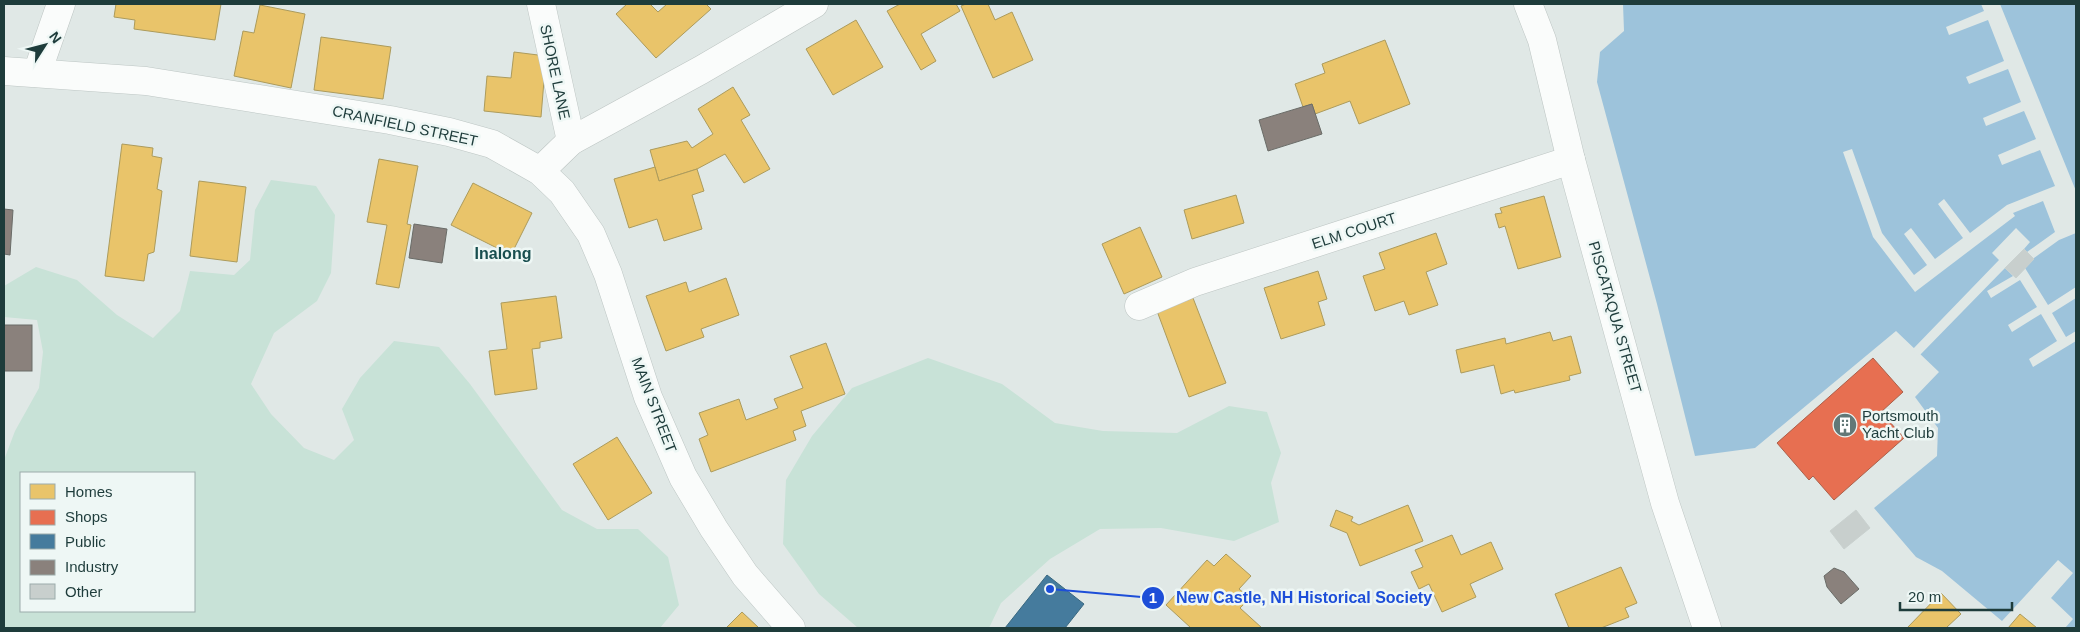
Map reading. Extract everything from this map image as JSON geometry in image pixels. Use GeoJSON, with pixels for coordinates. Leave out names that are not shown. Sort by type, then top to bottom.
{"type":"FeatureCollection","features":[{"type":"Feature","properties":{"kind":"street"},"geometry":{"type":"LineString","coordinates":[[37,73],[60,4]]}},
{"type":"Feature","properties":{"kind":"street","name":"SHORE LANE"},"geometry":{"type":"LineString","coordinates":[[541,4],[571,141]]}},
{"type":"Feature","properties":{"kind":"street"},"geometry":{"type":"LineString","coordinates":[[540,171],[571,141],[701,70],[814,4]]}},
{"type":"Feature","properties":{"kind":"street","name":"PISCATAQUA STREET"},"geometry":{"type":"LineString","coordinates":[[1528,4],[1542,40],[1571,160],[1665,503],[1707,628]]}},
{"type":"Feature","properties":{"kind":"street","name":"CRANFIELD STREET"},"geometry":{"type":"LineString","coordinates":[[4,71],[146,81],[390,120],[449,132],[492,144],[540,171]]}},
{"type":"Feature","properties":{"kind":"street","name":"ELM COURT"},"geometry":{"type":"LineString","coordinates":[[1139,306],[1195,282],[1571,160]]}},
{"type":"Feature","properties":{"kind":"street","name":"MAIN STREET"},"geometry":{"type":"LineString","coordinates":[[540,171],[562,192],[592,234],[608,274],[648,397],[683,477],[714,529],[745,575],[791,628]]}},
{"type":"Feature","properties":{"kind":"green space"},"geometry":{"type":"Polygon","coordinates":[[[271,180],[316,186],[335,215],[331,273],[317,301],[274,333],[251,384],[271,414],[304,448],[334,460],[354,440],[342,409],[360,378],[394,341],[439,347],[470,384],[562,510],[597,529],[638,529],[668,557],[679,605],[660,628],[4,628],[4,460],[15,431],[39,388],[43,352],[37,320],[4,317],[4,286],[36,267],[77,280],[117,315],[153,338],[180,311],[190,271],[234,275],[250,260],[255,210],[271,180]]]}},
{"type":"Feature","properties":{"kind":"green space"},"geometry":{"type":"Polygon","coordinates":[[[928,358],[1002,384],[1055,423],[1103,431],[1177,433],[1229,406],[1267,412],[1281,453],[1271,483],[1279,522],[1234,541],[1161,528],[1100,529],[1050,559],[1001,603],[989,628],[858,628],[819,594],[783,544],[786,480],[812,436],[852,388],[928,358]]]}},
{"type":"Feature","properties":{"kind":"water"},"geometry":{"type":"Polygon","coordinates":[[[1623,4],[2076,4],[2076,628],[2065,628],[2073,619],[2051,598],[2073,573],[2058,560],[2002,621],[1942,571],[1916,557],[1874,508],[1937,456],[1938,428],[1915,397],[1939,372],[1896,331],[1755,448],[1695,456],[1657,304],[1597,82],[1600,52],[1624,31],[1623,4]]]}},
{"type":"Feature","properties":{"kind":"pier"},"geometry":{"type":"Polygon","coordinates":[[[1981,4],[2000,4],[2076,191],[2076,233],[2059,240],[2034,258],[2025,268],[2048,305],[2076,287],[2076,298],[2052,313],[2066,337],[2076,331],[2076,341],[2033,367],[2029,359],[2057,341],[2041,314],[2012,332],[2008,325],[2037,307],[2020,280],[1991,298],[1987,291],[2013,276],[2005,268],[1919,356],[1912,350],[1999,260],[1992,253],[2016,228],[2030,242],[2024,249],[2027,252],[2055,232],[2043,201],[2013,213],[2015,216],[1915,292],[1873,237],[1843,152],[1852,149],[1882,233],[1914,275],[1927,265],[1904,234],[1911,228],[1935,259],[1963,238],[1938,204],[1944,199],[1970,233],[2007,205],[2055,186],[2040,150],[2002,165],[1998,155],[2036,139],[2024,111],[1986,126],[1983,118],[2021,102],[2008,69],[1969,84],[1966,77],[2004,61],[1988,20],[1949,35],[1946,27],[1984,11],[1981,4]]]}},
{"type":"Feature","properties":{"kind":"building: Homes"},"geometry":{"type":"Polygon","coordinates":[[[116,4],[221,4],[215,40],[134,29],[135,20],[114,17],[116,4]]]}},
{"type":"Feature","properties":{"kind":"building: Homes"},"geometry":{"type":"Polygon","coordinates":[[[627,4],[650,4],[658,12],[667,4],[706,4],[711,9],[656,58],[616,14],[627,4]]]}},
{"type":"Feature","properties":{"kind":"building: Homes"},"geometry":{"type":"Polygon","coordinates":[[[900,4],[956,4],[960,11],[921,34],[936,61],[921,70],[887,11],[900,4]]]}},
{"type":"Feature","properties":{"kind":"building: Homes"},"geometry":{"type":"Polygon","coordinates":[[[966,4],[988,4],[995,20],[1012,12],[1033,60],[993,78],[961,6],[966,4]]]}},
{"type":"Feature","properties":{"kind":"building: Homes"},"geometry":{"type":"Polygon","coordinates":[[[260,5],[305,14],[291,88],[234,76],[243,31],[254,33],[260,5]]]}},
{"type":"Feature","properties":{"kind":"building: Homes"},"geometry":{"type":"Polygon","coordinates":[[[856,20],[883,67],[833,95],[806,49],[856,20]]]}},
{"type":"Feature","properties":{"kind":"building: Homes"},"geometry":{"type":"Polygon","coordinates":[[[321,37],[391,47],[383,99],[314,90],[321,37]]]}},
{"type":"Feature","properties":{"kind":"building: Homes"},"geometry":{"type":"Polygon","coordinates":[[[1385,40],[1410,104],[1359,124],[1350,101],[1315,114],[1312,104],[1303,107],[1295,84],[1325,73],[1322,64],[1385,40]]]}},
{"type":"Feature","properties":{"kind":"building: Homes"},"geometry":{"type":"Polygon","coordinates":[[[514,52],[546,56],[541,117],[484,111],[487,76],[511,78],[514,52]]]}},
{"type":"Feature","properties":{"kind":"building: Homes"},"geometry":{"type":"Polygon","coordinates":[[[733,87],[750,115],[741,120],[770,169],[744,183],[725,154],[697,169],[659,181],[650,150],[687,141],[692,148],[713,134],[698,109],[733,87]]]}},
{"type":"Feature","properties":{"kind":"building: Homes"},"geometry":{"type":"Polygon","coordinates":[[[122,144],[153,148],[152,156],[162,158],[157,189],[162,191],[154,252],[148,254],[144,281],[105,276],[122,144]]]}},
{"type":"Feature","properties":{"kind":"building: Homes"},"geometry":{"type":"Polygon","coordinates":[[[379,159],[418,166],[407,224],[411,225],[399,288],[376,284],[387,225],[367,222],[379,159]]]}},
{"type":"Feature","properties":{"kind":"building: Homes"},"geometry":{"type":"Polygon","coordinates":[[[655,167],[659,181],[697,169],[704,191],[692,195],[702,229],[664,241],[657,219],[629,228],[614,179],[655,167]]]}},
{"type":"Feature","properties":{"kind":"building: Homes"},"geometry":{"type":"Polygon","coordinates":[[[199,181],[246,187],[237,262],[190,256],[199,181]]]}},
{"type":"Feature","properties":{"kind":"building: Homes"},"geometry":{"type":"Polygon","coordinates":[[[473,183],[532,213],[511,255],[451,225],[473,183]]]}},
{"type":"Feature","properties":{"kind":"building: Homes"},"geometry":{"type":"Polygon","coordinates":[[[1236,195],[1244,223],[1192,239],[1184,210],[1236,195]]]}},
{"type":"Feature","properties":{"kind":"building: Homes"},"geometry":{"type":"Polygon","coordinates":[[[1544,196],[1561,257],[1518,269],[1505,226],[1499,228],[1495,214],[1502,213],[1500,208],[1544,196]]]}},
{"type":"Feature","properties":{"kind":"building: Homes"},"geometry":{"type":"Polygon","coordinates":[[[1140,227],[1162,277],[1124,294],[1102,244],[1140,227]]]}},
{"type":"Feature","properties":{"kind":"building: Homes"},"geometry":{"type":"Polygon","coordinates":[[[1436,233],[1447,264],[1426,272],[1438,305],[1409,315],[1404,301],[1375,311],[1363,276],[1385,269],[1379,253],[1436,233]]]}},
{"type":"Feature","properties":{"kind":"building: Homes"},"geometry":{"type":"Polygon","coordinates":[[[1318,271],[1327,299],[1318,302],[1325,325],[1281,339],[1264,288],[1318,271]]]}},
{"type":"Feature","properties":{"kind":"building: Homes"},"geometry":{"type":"Polygon","coordinates":[[[726,278],[739,315],[701,329],[704,337],[666,351],[646,296],[686,282],[689,292],[726,278]]]}},
{"type":"Feature","properties":{"kind":"building: Homes"},"geometry":{"type":"Polygon","coordinates":[[[556,296],[562,338],[540,342],[540,348],[532,349],[537,389],[495,395],[489,351],[507,349],[501,303],[556,296]]]}},
{"type":"Feature","properties":{"kind":"building: Homes"},"geometry":{"type":"Polygon","coordinates":[[[1193,298],[1226,383],[1189,397],[1157,311],[1193,298]]]}},
{"type":"Feature","properties":{"kind":"building: Homes"},"geometry":{"type":"Polygon","coordinates":[[[1550,332],[1553,341],[1571,336],[1581,373],[1569,376],[1570,380],[1515,393],[1514,390],[1501,394],[1494,365],[1461,373],[1456,350],[1505,338],[1506,344],[1550,332]]]}},
{"type":"Feature","properties":{"kind":"building: Homes"},"geometry":{"type":"Polygon","coordinates":[[[826,343],[845,394],[801,411],[806,426],[793,431],[796,440],[711,472],[699,439],[708,435],[699,413],[739,399],[746,420],[778,408],[774,399],[803,388],[790,356],[826,343]]]}},
{"type":"Feature","properties":{"kind":"building: Homes"},"geometry":{"type":"Polygon","coordinates":[[[617,437],[652,493],[608,520],[573,464],[617,437]]]}},
{"type":"Feature","properties":{"kind":"building: Homes"},"geometry":{"type":"Polygon","coordinates":[[[1408,505],[1423,541],[1360,566],[1347,533],[1330,526],[1336,510],[1353,517],[1351,521],[1359,525],[1408,505]]]}},
{"type":"Feature","properties":{"kind":"building: Homes"},"geometry":{"type":"Polygon","coordinates":[[[1452,535],[1461,555],[1491,542],[1503,569],[1470,584],[1476,597],[1442,612],[1429,584],[1419,589],[1411,572],[1423,567],[1415,550],[1452,535]]]}},
{"type":"Feature","properties":{"kind":"building: Homes"},"geometry":{"type":"Polygon","coordinates":[[[1226,554],[1251,576],[1239,589],[1250,598],[1240,608],[1262,628],[1191,628],[1166,605],[1207,560],[1214,566],[1226,554]]]}},
{"type":"Feature","properties":{"kind":"building: Homes"},"geometry":{"type":"Polygon","coordinates":[[[1621,567],[1637,603],[1625,608],[1629,617],[1601,628],[1569,628],[1555,594],[1621,567]]]}},
{"type":"Feature","properties":{"kind":"building: Homes"},"geometry":{"type":"Polygon","coordinates":[[[1941,593],[1961,614],[1946,628],[1907,628],[1941,593]]]}},
{"type":"Feature","properties":{"kind":"building: Homes"},"geometry":{"type":"Polygon","coordinates":[[[742,612],[759,628],[726,628],[742,612]]]}},
{"type":"Feature","properties":{"kind":"building: Homes"},"geometry":{"type":"Polygon","coordinates":[[[2020,614],[2037,628],[2008,628],[2020,614]]]}},
{"type":"Feature","properties":{"kind":"building: Shops","name":"Portsmouth Yacht Club"},"geometry":{"type":"Polygon","coordinates":[[[1873,358],[1903,392],[1881,412],[1904,438],[1834,500],[1813,476],[1809,480],[1777,443],[1873,358]]]}},
{"type":"Feature","properties":{"kind":"building: Public"},"geometry":{"type":"Polygon","coordinates":[[[1047,575],[1084,604],[1065,628],[1005,628],[1047,575]]]}},
{"type":"Feature","properties":{"kind":"building: Industry"},"geometry":{"type":"Polygon","coordinates":[[[1312,104],[1322,134],[1268,151],[1259,120],[1312,104]]]}},
{"type":"Feature","properties":{"kind":"building: Industry"},"geometry":{"type":"Polygon","coordinates":[[[4,209],[13,210],[10,255],[4,254],[4,209]]]}},
{"type":"Feature","properties":{"kind":"building: Industry"},"geometry":{"type":"Polygon","coordinates":[[[414,224],[447,229],[442,263],[409,258],[414,224]]]}},
{"type":"Feature","properties":{"kind":"building: Industry"},"geometry":{"type":"Polygon","coordinates":[[[4,325],[32,325],[32,371],[4,371],[4,325]]]}},
{"type":"Feature","properties":{"kind":"building: Industry"},"geometry":{"type":"Polygon","coordinates":[[[1834,568],[1844,572],[1859,589],[1841,604],[1827,587],[1824,576],[1834,568]]]}},
{"type":"Feature","properties":{"kind":"building: Other"},"geometry":{"type":"Polygon","coordinates":[[[2024,249],[2034,259],[2016,278],[2005,268],[2024,249]]]}},
{"type":"Feature","properties":{"kind":"building: Other"},"geometry":{"type":"Polygon","coordinates":[[[1856,510],[1870,528],[1844,549],[1830,531],[1856,510]]]}},
{"type":"Feature","properties":{"kind":"place","name":"Portsmouth Yacht Club"},"geometry":{"type":"Point","coordinates":[1845,425]}},
{"type":"Feature","properties":{"kind":"place","name":"New Castle, NH Historical Society"},"geometry":{"type":"Point","coordinates":[1050,589]}},
{"type":"Feature","properties":{"kind":"district","name":"Inalong"},"geometry":{"type":"Point","coordinates":[503,253]}}]}
